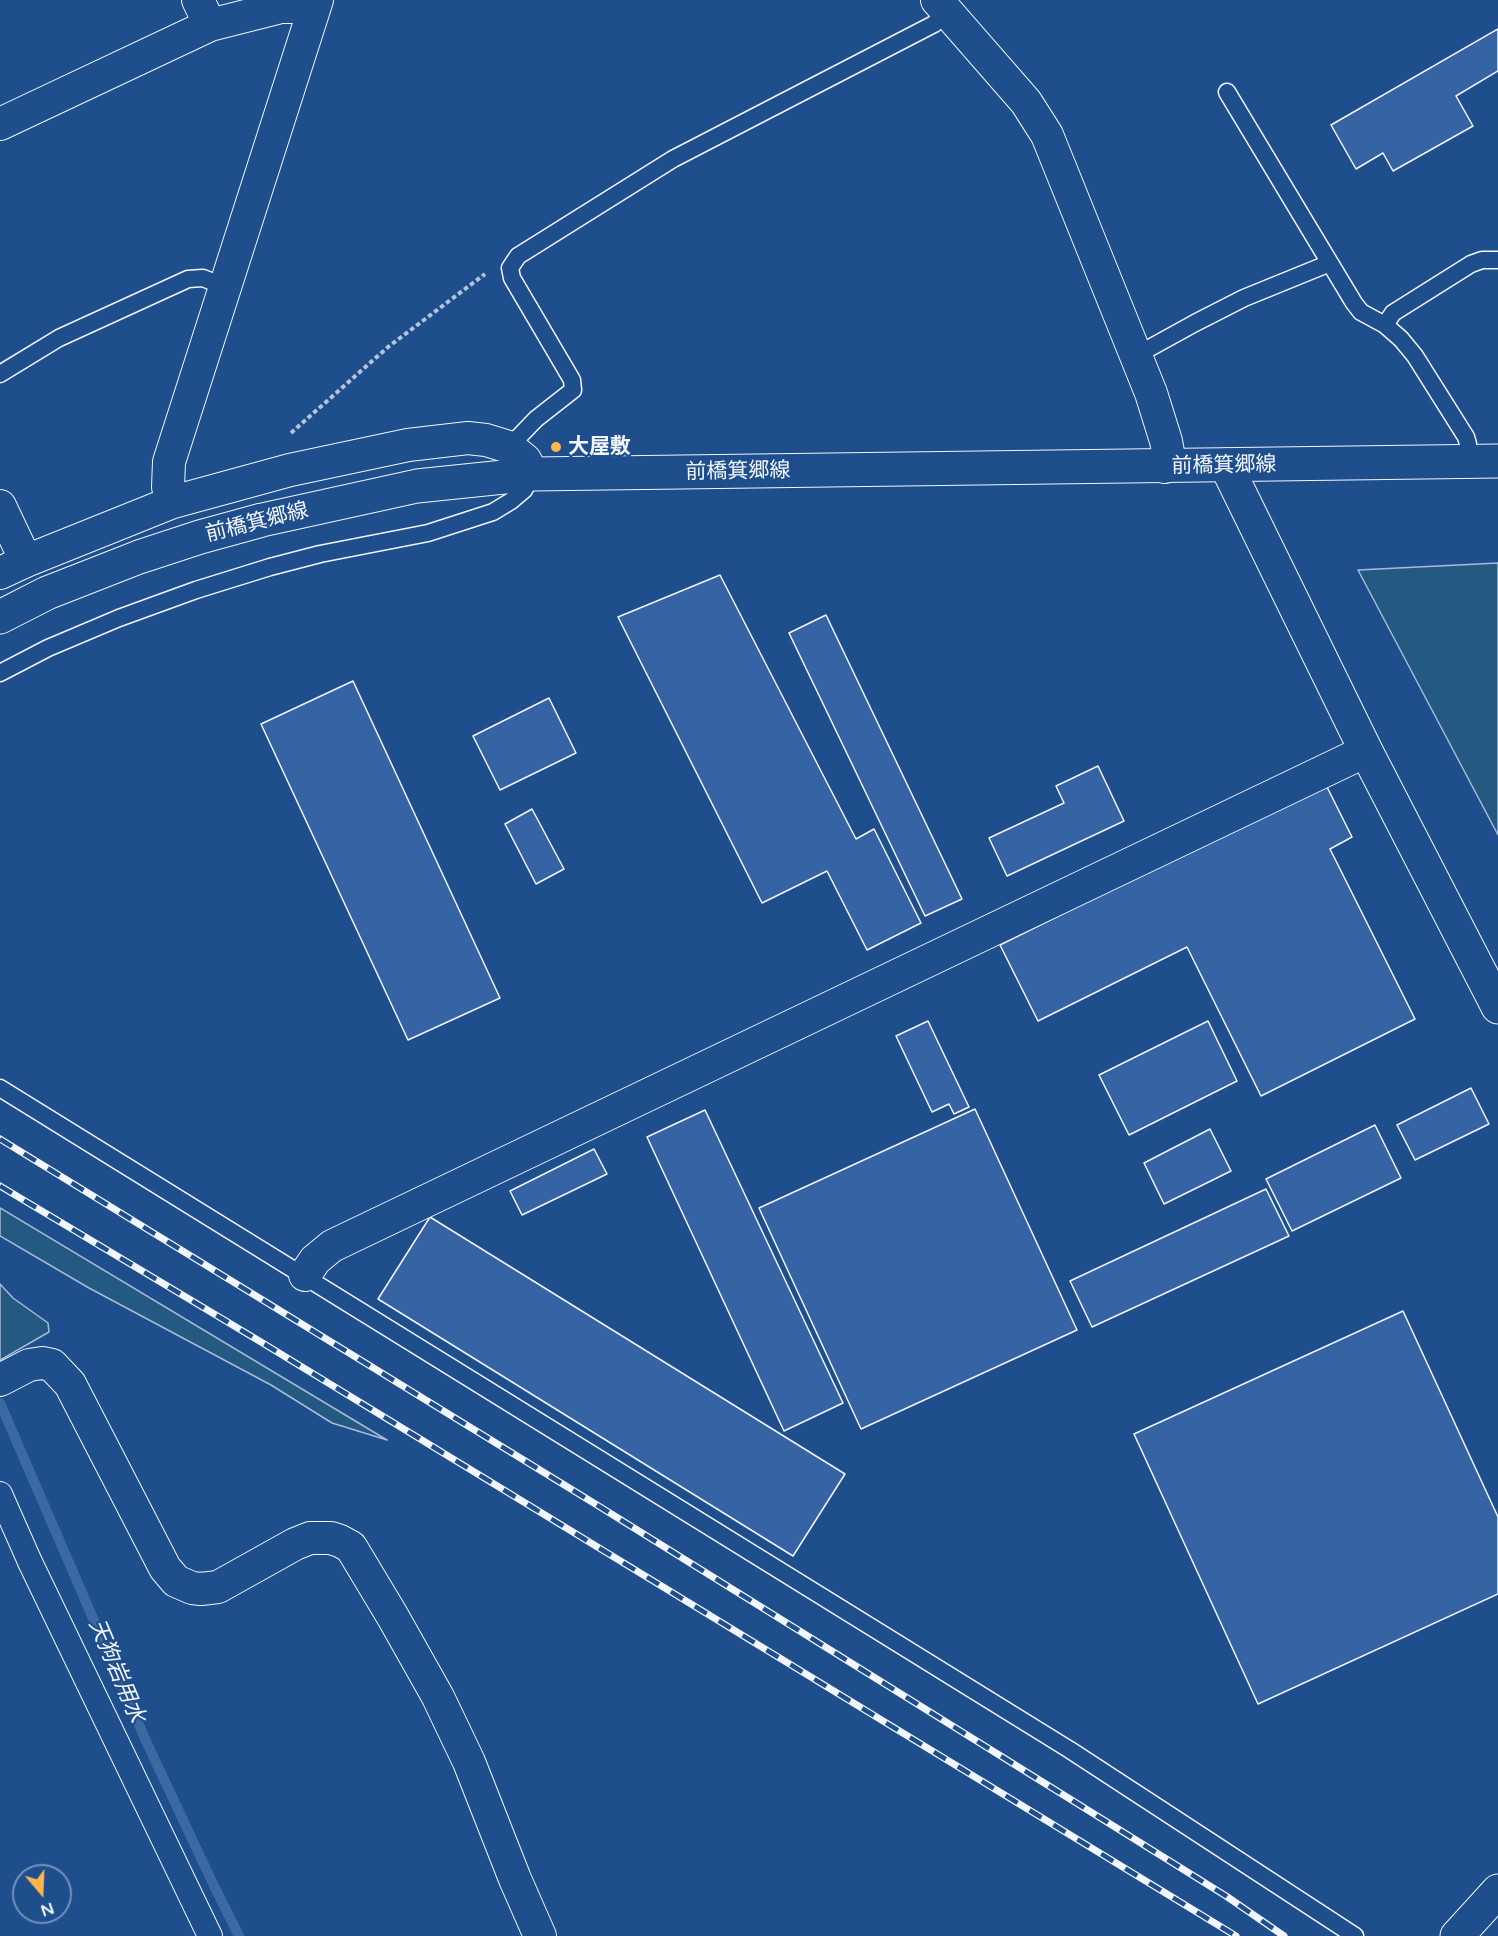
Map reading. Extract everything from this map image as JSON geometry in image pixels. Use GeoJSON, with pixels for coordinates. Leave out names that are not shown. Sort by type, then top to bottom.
{"type":"FeatureCollection","features":[{"type":"Feature","properties":{"kind":"main road","name":"前橋箕郷線"},"geometry":{"type":"LineString","coordinates":[[0,616],[47,593],[139,557],[200,537],[262,520],[417,486],[533,474],[1483,461]]}},
{"type":"Feature","properties":{"kind":"main road"},"geometry":{"type":"LineString","coordinates":[[1226,465],[1366,751],[1498,1007]]}},
{"type":"Feature","properties":{"kind":"main road"},"geometry":{"type":"LineString","coordinates":[[1457,1936],[1498,1891]]}},
{"type":"Feature","properties":{"kind":"street"},"geometry":{"type":"LineString","coordinates":[[0,124],[204,13],[315,5],[169,462],[168,487],[173,502]]}},
{"type":"Feature","properties":{"kind":"street"},"geometry":{"type":"LineString","coordinates":[[942,6],[1026,102],[1047,135],[1151,393],[1166,441],[1168,452],[1165,467]]}},
{"type":"Feature","properties":{"kind":"street"},"geometry":{"type":"LineString","coordinates":[[0,506],[13,567],[173,502],[270,476],[436,440],[468,438],[486,440],[509,447],[525,460],[533,474]]}},
{"type":"Feature","properties":{"kind":"street"},"geometry":{"type":"LineString","coordinates":[[305,1275],[315,1260],[332,1246],[1366,751]]}},
{"type":"Feature","properties":{"kind":"street"},"geometry":{"type":"LineString","coordinates":[[0,1380],[29,1365],[42,1363],[52,1365],[70,1384],[165,1568],[176,1581],[201,1589],[218,1587],[310,1538],[332,1538],[351,1547],[438,1697],[469,1762],[540,1936]]}},
{"type":"Feature","properties":{"kind":"street"},"geometry":{"type":"LineString","coordinates":[[0,1494],[30,1562],[210,1936]]}},
{"type":"Feature","properties":{"kind":"lane"},"geometry":{"type":"LineString","coordinates":[[509,447],[536,419],[573,390],[572,380],[512,278],[510,268],[518,256],[673,159],[934,24],[942,6]]}},
{"type":"Feature","properties":{"kind":"lane"},"geometry":{"type":"LineString","coordinates":[[1227,92],[1361,312],[1385,325],[1415,356],[1466,437],[1468,444],[1483,461]]}},
{"type":"Feature","properties":{"kind":"lane"},"geometry":{"type":"LineString","coordinates":[[1385,325],[1393,313],[1471,264],[1482,260],[1498,260]]}},
{"type":"Feature","properties":{"kind":"lane"},"geometry":{"type":"LineString","coordinates":[[1137,355],[1244,298],[1330,262]]}},
{"type":"Feature","properties":{"kind":"lane"},"geometry":{"type":"LineString","coordinates":[[0,374],[59,338],[188,279],[203,278],[225,287]]}},
{"type":"Feature","properties":{"kind":"lane"},"geometry":{"type":"LineString","coordinates":[[0,673],[48,648],[119,618],[196,590],[320,554],[428,533],[493,512],[511,501],[524,489],[533,474]]}},
{"type":"Feature","properties":{"kind":"lane"},"geometry":{"type":"LineString","coordinates":[[0,1088],[1070,1750],[1355,1936]]}},
{"type":"Feature","properties":{"kind":"path"},"geometry":{"type":"LineString","coordinates":[[270,476],[268,463],[278,446],[388,347],[492,268],[501,265],[510,268]]}},
{"type":"Feature","properties":{"kind":"shaded area"},"geometry":{"type":"Polygon","coordinates":[[[1498,563],[1498,835],[1358,570],[1498,563]]]}},
{"type":"Feature","properties":{"kind":"shaded area"},"geometry":{"type":"Polygon","coordinates":[[[0,1208],[387,1440],[332,1423],[271,1385],[89,1288],[0,1236],[0,1208]]]}},
{"type":"Feature","properties":{"kind":"shaded area"},"geometry":{"type":"Polygon","coordinates":[[[0,1284],[13,1298],[48,1323],[49,1332],[0,1360],[0,1284]]]}},
{"type":"Feature","properties":{"kind":"building"},"geometry":{"type":"Polygon","coordinates":[[[1498,29],[1498,71],[1456,96],[1473,126],[1393,171],[1383,153],[1356,169],[1331,125],[1498,29]]]}},
{"type":"Feature","properties":{"kind":"building"},"geometry":{"type":"Polygon","coordinates":[[[720,575],[856,839],[874,829],[921,923],[867,950],[827,871],[762,903],[618,617],[720,575]]]}},
{"type":"Feature","properties":{"kind":"building"},"geometry":{"type":"Polygon","coordinates":[[[826,615],[962,899],[925,916],[789,633],[826,615]]]}},
{"type":"Feature","properties":{"kind":"building"},"geometry":{"type":"Polygon","coordinates":[[[353,681],[500,998],[408,1040],[261,724],[353,681]]]}},
{"type":"Feature","properties":{"kind":"building"},"geometry":{"type":"Polygon","coordinates":[[[549,698],[576,753],[500,790],[473,736],[549,698]]]}},
{"type":"Feature","properties":{"kind":"building"},"geometry":{"type":"Polygon","coordinates":[[[1098,766],[1124,821],[1007,876],[989,838],[1064,803],[1056,786],[1098,766]]]}},
{"type":"Feature","properties":{"kind":"building"},"geometry":{"type":"Polygon","coordinates":[[[1325,783],[1352,837],[1330,849],[1415,1019],[1261,1096],[1187,947],[1038,1021],[1000,945],[1325,783]]]}},
{"type":"Feature","properties":{"kind":"building"},"geometry":{"type":"Polygon","coordinates":[[[532,809],[564,869],[536,884],[505,824],[532,809]]]}},
{"type":"Feature","properties":{"kind":"building"},"geometry":{"type":"Polygon","coordinates":[[[928,1021],[969,1107],[954,1114],[949,1104],[932,1112],[896,1036],[928,1021]]]}},
{"type":"Feature","properties":{"kind":"building"},"geometry":{"type":"Polygon","coordinates":[[[1208,1021],[1237,1081],[1129,1135],[1099,1075],[1208,1021]]]}},
{"type":"Feature","properties":{"kind":"building"},"geometry":{"type":"Polygon","coordinates":[[[1471,1088],[1489,1124],[1415,1160],[1397,1125],[1471,1088]]]}},
{"type":"Feature","properties":{"kind":"building"},"geometry":{"type":"Polygon","coordinates":[[[975,1109],[1077,1330],[861,1429],[759,1208],[975,1109]]]}},
{"type":"Feature","properties":{"kind":"building"},"geometry":{"type":"Polygon","coordinates":[[[705,1110],[843,1403],[784,1431],[647,1137],[705,1110]]]}},
{"type":"Feature","properties":{"kind":"building"},"geometry":{"type":"Polygon","coordinates":[[[1375,1125],[1401,1178],[1292,1231],[1266,1179],[1375,1125]]]}},
{"type":"Feature","properties":{"kind":"building"},"geometry":{"type":"Polygon","coordinates":[[[1210,1129],[1231,1171],[1164,1204],[1144,1163],[1210,1129]]]}},
{"type":"Feature","properties":{"kind":"building"},"geometry":{"type":"Polygon","coordinates":[[[594,1149],[607,1174],[522,1215],[510,1191],[594,1149]]]}},
{"type":"Feature","properties":{"kind":"building"},"geometry":{"type":"Polygon","coordinates":[[[1266,1189],[1289,1236],[1092,1327],[1070,1281],[1266,1189]]]}},
{"type":"Feature","properties":{"kind":"building"},"geometry":{"type":"Polygon","coordinates":[[[430,1217],[845,1474],[793,1556],[378,1299],[430,1217]]]}},
{"type":"Feature","properties":{"kind":"building"},"geometry":{"type":"Polygon","coordinates":[[[1403,1311],[1498,1517],[1498,1594],[1258,1704],[1134,1434],[1403,1311]]]}},
{"type":"Feature","properties":{"kind":"waterway","name":"天狗岩用水"},"geometry":{"type":"LineString","coordinates":[[0,1403],[146,1741],[239,1936]]}},
{"type":"Feature","properties":{"kind":"railway"},"geometry":{"type":"LineString","coordinates":[[0,1139],[597,1505],[1226,1896],[1284,1936]]}},
{"type":"Feature","properties":{"kind":"railway"},"geometry":{"type":"LineString","coordinates":[[0,1186],[261,1342],[1236,1936]]}},
{"type":"Feature","properties":{"kind":"place","name":"大屋敷"},"geometry":{"type":"Point","coordinates":[556,447]}}]}
